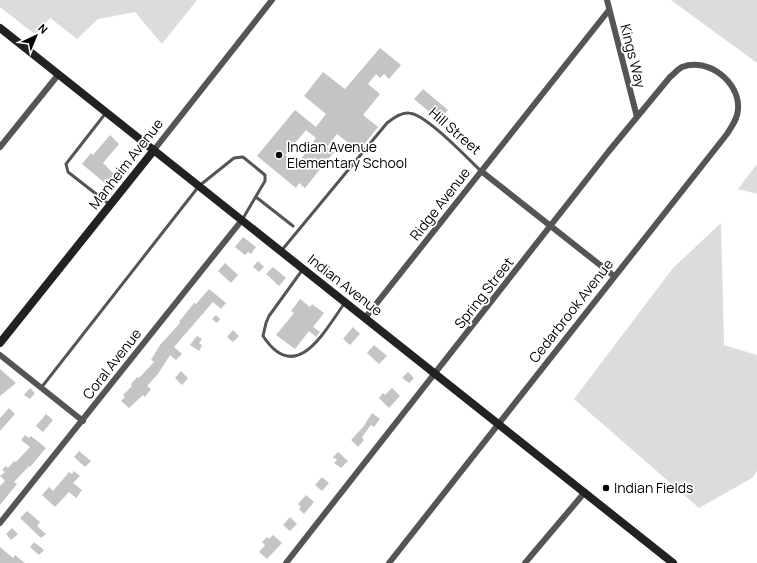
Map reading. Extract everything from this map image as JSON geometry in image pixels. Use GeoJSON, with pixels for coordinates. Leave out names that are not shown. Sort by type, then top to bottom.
{"type":"FeatureCollection","features":[{"type":"Feature","properties":{"kind":"street","name":"Manheim Avenue"},"geometry":{"type":"LineString","coordinates":[[0,343],[272,0]]}},
{"type":"Feature","properties":{"kind":"street","name":"Kings Way"},"geometry":{"type":"LineString","coordinates":[[607,0],[637,117]]}},
{"type":"Feature","properties":{"kind":"street","name":"Ridge Avenue"},"geometry":{"type":"LineString","coordinates":[[365,318],[610,10]]}},
{"type":"Feature","properties":{"kind":"street","name":"Indian Avenue"},"geometry":{"type":"LineString","coordinates":[[0,28],[585,492],[672,563]]}},
{"type":"Feature","properties":{"kind":"street","name":"Spring Street"},"geometry":{"type":"LineString","coordinates":[[286,563],[670,77],[682,68],[698,65],[716,71]]}},
{"type":"Feature","properties":{"kind":"street","name":"Cedarbrook Avenue"},"geometry":{"type":"LineString","coordinates":[[389,563],[734,123],[738,108],[737,98],[726,78],[716,71]]}},
{"type":"Feature","properties":{"kind":"street"},"geometry":{"type":"LineString","coordinates":[[0,146],[58,75]]}},
{"type":"Feature","properties":{"kind":"street","name":"Hill Street"},"geometry":{"type":"LineString","coordinates":[[482,171],[614,276]]}},
{"type":"Feature","properties":{"kind":"street","name":"Coral Avenue"},"geometry":{"type":"LineString","coordinates":[[0,523],[242,220]]}},
{"type":"Feature","properties":{"kind":"street"},"geometry":{"type":"LineString","coordinates":[[0,355],[83,421]]}},
{"type":"Feature","properties":{"kind":"street"},"geometry":{"type":"LineString","coordinates":[[525,563],[585,492]]}},
{"type":"Feature","properties":{"kind":"lane"},"geometry":{"type":"LineString","coordinates":[[106,112],[66,164],[66,168],[68,172],[110,205]]}},
{"type":"Feature","properties":{"kind":"lane","name":"Hill Street"},"geometry":{"type":"LineString","coordinates":[[281,252],[387,123],[401,114],[408,112],[421,117],[482,171]]}},
{"type":"Feature","properties":{"kind":"lane"},"geometry":{"type":"LineString","coordinates":[[41,388],[200,186],[234,158],[244,157],[265,175],[265,181],[242,220]]}},
{"type":"Feature","properties":{"kind":"lane"},"geometry":{"type":"LineString","coordinates":[[256,198],[293,226]]}},
{"type":"Feature","properties":{"kind":"lane"},"geometry":{"type":"LineString","coordinates":[[303,269],[266,323],[263,336],[276,349],[287,357],[295,357],[302,354],[318,340],[345,302]]}},
{"type":"Feature","properties":{"kind":"shaded area"},"geometry":{"type":"Polygon","coordinates":[[[0,0],[197,0],[162,44],[135,12],[98,19],[77,39],[50,18],[36,35],[0,7],[0,0]]]}},
{"type":"Feature","properties":{"kind":"shaded area"},"geometry":{"type":"Polygon","coordinates":[[[671,0],[757,0],[757,63],[671,0]]]}},
{"type":"Feature","properties":{"kind":"shaded area"},"geometry":{"type":"Polygon","coordinates":[[[757,164],[757,194],[738,189],[757,164]]]}},
{"type":"Feature","properties":{"kind":"shaded area"},"geometry":{"type":"Polygon","coordinates":[[[721,223],[724,345],[757,355],[757,471],[752,478],[699,508],[574,399],[673,268],[721,223]]]}},
{"type":"Feature","properties":{"kind":"building"},"geometry":{"type":"Polygon","coordinates":[[[380,48],[401,65],[389,79],[384,74],[380,78],[376,74],[368,84],[380,94],[363,115],[378,127],[359,151],[337,134],[327,147],[334,152],[305,188],[299,183],[296,188],[257,156],[295,110],[316,127],[326,114],[304,96],[323,72],[345,89],[380,48]],[[306,130],[285,155],[297,165],[316,138],[306,130]]]}},
{"type":"Feature","properties":{"kind":"building"},"geometry":{"type":"Polygon","coordinates":[[[423,89],[448,110],[439,120],[414,99],[423,89]]]}},
{"type":"Feature","properties":{"kind":"building"},"geometry":{"type":"Polygon","coordinates":[[[110,135],[119,144],[103,163],[118,178],[111,185],[108,182],[106,184],[82,164],[91,153],[93,155],[110,135]]]}},
{"type":"Feature","properties":{"kind":"building"},"geometry":{"type":"Polygon","coordinates":[[[243,237],[256,247],[251,254],[248,252],[245,255],[235,247],[243,237]]]}},
{"type":"Feature","properties":{"kind":"building"},"geometry":{"type":"Polygon","coordinates":[[[258,261],[264,267],[259,272],[253,267],[258,261]]]}},
{"type":"Feature","properties":{"kind":"building"},"geometry":{"type":"Polygon","coordinates":[[[225,263],[238,275],[231,283],[218,271],[225,263]]]}},
{"type":"Feature","properties":{"kind":"building"},"geometry":{"type":"Polygon","coordinates":[[[273,267],[286,278],[279,286],[266,274],[273,267]]]}},
{"type":"Feature","properties":{"kind":"building"},"geometry":{"type":"Polygon","coordinates":[[[209,289],[226,303],[221,309],[213,302],[174,347],[182,354],[176,360],[170,355],[158,374],[147,386],[151,389],[145,397],[143,395],[129,408],[121,401],[125,397],[123,395],[132,386],[131,384],[137,377],[139,378],[154,362],[151,360],[160,345],[180,323],[179,322],[194,303],[196,304],[209,289]]]}},
{"type":"Feature","properties":{"kind":"building"},"geometry":{"type":"Polygon","coordinates":[[[300,299],[310,307],[312,304],[324,313],[313,327],[320,332],[316,337],[309,331],[295,349],[276,335],[294,313],[291,311],[300,299]]]}},
{"type":"Feature","properties":{"kind":"building"},"geometry":{"type":"Polygon","coordinates":[[[216,315],[220,319],[217,323],[212,319],[216,315]]]}},
{"type":"Feature","properties":{"kind":"building"},"geometry":{"type":"Polygon","coordinates":[[[353,327],[360,334],[350,345],[343,339],[353,327]]]}},
{"type":"Feature","properties":{"kind":"building"},"geometry":{"type":"Polygon","coordinates":[[[233,330],[239,336],[233,342],[227,337],[233,330]]]}},
{"type":"Feature","properties":{"kind":"building"},"geometry":{"type":"Polygon","coordinates":[[[197,336],[202,339],[199,343],[202,345],[199,351],[190,345],[197,336]]]}},
{"type":"Feature","properties":{"kind":"building"},"geometry":{"type":"Polygon","coordinates":[[[374,345],[387,356],[379,364],[367,353],[374,345]]]}},
{"type":"Feature","properties":{"kind":"building"},"geometry":{"type":"Polygon","coordinates":[[[0,369],[16,383],[0,396],[0,369]]]}},
{"type":"Feature","properties":{"kind":"building"},"geometry":{"type":"Polygon","coordinates":[[[181,371],[188,378],[182,385],[175,378],[181,371]]]}},
{"type":"Feature","properties":{"kind":"building"},"geometry":{"type":"Polygon","coordinates":[[[408,372],[414,378],[409,383],[402,378],[408,372]]]}},
{"type":"Feature","properties":{"kind":"building"},"geometry":{"type":"Polygon","coordinates":[[[30,388],[35,393],[30,399],[24,395],[30,388]]]}},
{"type":"Feature","properties":{"kind":"building"},"geometry":{"type":"Polygon","coordinates":[[[392,388],[400,396],[389,408],[379,398],[383,393],[385,395],[392,388]]]}},
{"type":"Feature","properties":{"kind":"building"},"geometry":{"type":"Polygon","coordinates":[[[9,408],[15,414],[0,431],[0,418],[9,408]]]}},
{"type":"Feature","properties":{"kind":"building"},"geometry":{"type":"Polygon","coordinates":[[[372,413],[380,419],[374,427],[371,425],[362,437],[364,440],[358,447],[351,440],[363,427],[372,413]]]}},
{"type":"Feature","properties":{"kind":"building"},"geometry":{"type":"Polygon","coordinates":[[[46,414],[53,420],[43,432],[36,426],[46,414]]]}},
{"type":"Feature","properties":{"kind":"building"},"geometry":{"type":"Polygon","coordinates":[[[25,435],[29,438],[31,436],[46,448],[30,467],[29,466],[14,482],[17,484],[0,505],[0,486],[5,481],[0,476],[5,472],[2,470],[6,466],[8,468],[14,461],[16,462],[30,447],[21,440],[25,435]]]}},
{"type":"Feature","properties":{"kind":"building"},"geometry":{"type":"Polygon","coordinates":[[[79,451],[91,461],[85,467],[74,457],[79,451]]]}},
{"type":"Feature","properties":{"kind":"building"},"geometry":{"type":"Polygon","coordinates":[[[338,452],[348,461],[341,468],[334,463],[337,460],[333,457],[338,452]]]}},
{"type":"Feature","properties":{"kind":"building"},"geometry":{"type":"Polygon","coordinates":[[[74,471],[80,476],[73,483],[82,490],[76,498],[69,492],[55,507],[42,495],[49,487],[53,491],[69,472],[72,474],[74,471]]]}},
{"type":"Feature","properties":{"kind":"building"},"geometry":{"type":"Polygon","coordinates":[[[322,477],[329,483],[322,491],[315,485],[322,477]]]}},
{"type":"Feature","properties":{"kind":"building"},"geometry":{"type":"Polygon","coordinates":[[[306,495],[314,502],[304,514],[299,509],[301,507],[298,504],[306,495]]]}},
{"type":"Feature","properties":{"kind":"building"},"geometry":{"type":"Polygon","coordinates":[[[27,511],[40,522],[37,526],[46,534],[41,538],[20,518],[27,511]]]}},
{"type":"Feature","properties":{"kind":"building"},"geometry":{"type":"Polygon","coordinates":[[[290,517],[297,524],[290,531],[283,525],[290,517]]]}},
{"type":"Feature","properties":{"kind":"building"},"geometry":{"type":"Polygon","coordinates":[[[12,528],[18,534],[11,540],[6,534],[12,528]]]}},
{"type":"Feature","properties":{"kind":"building"},"geometry":{"type":"Polygon","coordinates":[[[273,535],[282,543],[267,559],[259,552],[265,545],[262,542],[267,537],[269,539],[273,535]]]}},
{"type":"Feature","properties":{"kind":"building"},"geometry":{"type":"Polygon","coordinates":[[[34,542],[44,550],[39,555],[30,547],[34,542]]]}},
{"type":"Feature","properties":{"kind":"building"},"geometry":{"type":"Polygon","coordinates":[[[0,547],[13,558],[15,555],[25,563],[0,563],[0,547]]]}},
{"type":"Feature","properties":{"kind":"place","name":"Indian Avenue Elementary School"},"geometry":{"type":"Point","coordinates":[279,155]}},
{"type":"Feature","properties":{"kind":"place","name":"Indian Fields"},"geometry":{"type":"Point","coordinates":[606,488]}}]}
